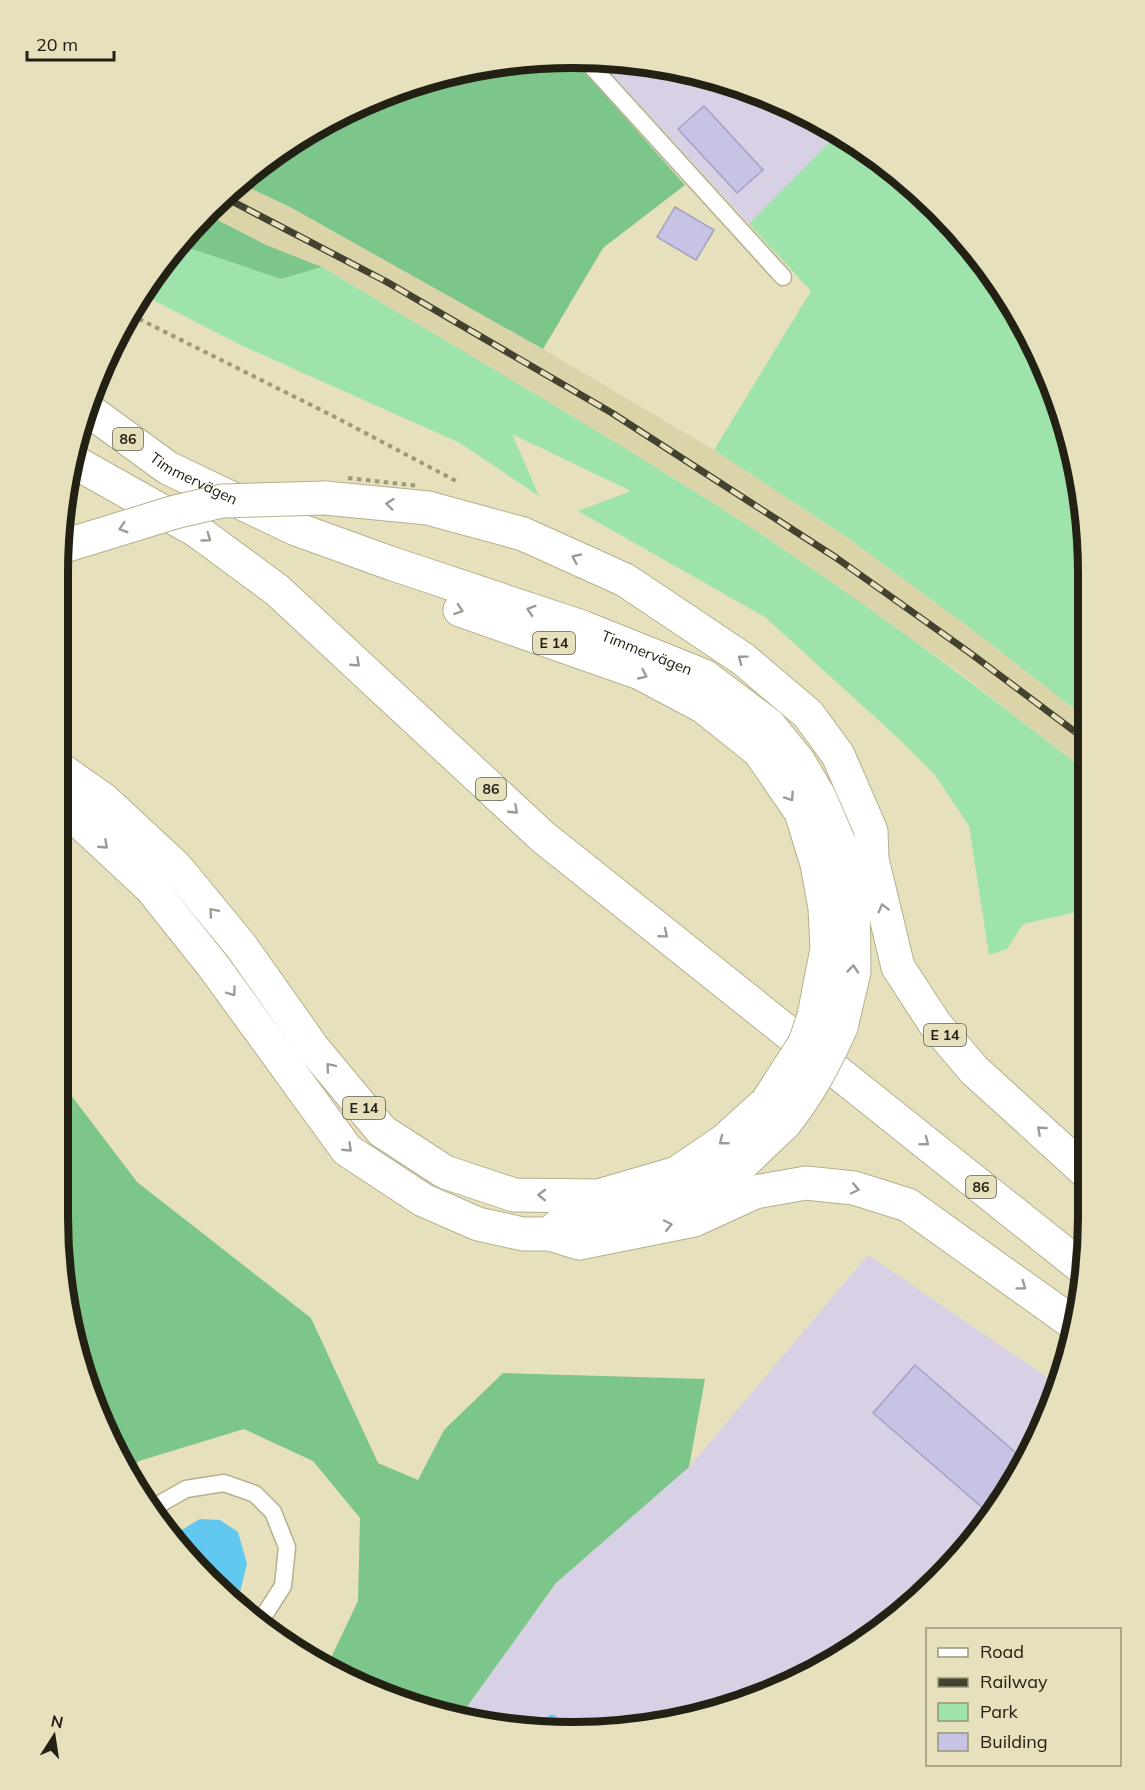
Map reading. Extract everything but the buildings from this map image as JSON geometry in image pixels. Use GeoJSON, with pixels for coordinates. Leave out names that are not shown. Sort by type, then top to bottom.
{"type":"FeatureCollection","features":[{"type":"Feature","properties":{"kind":"main road","name":"Timmervägen"},"geometry":{"type":"LineString","coordinates":[[93,413],[168,468],[296,529],[582,627],[704,676],[769,725],[799,762],[819,796],[841,847],[853,892],[854,972],[828,1021]]}},
{"type":"Feature","properties":{"kind":"main road","name":"Timmervägen"},"geometry":{"type":"LineString","coordinates":[[82,454],[248,531],[402,590],[640,673],[704,706],[759,751],[801,812],[817,864],[825,908],[828,1021]]}},
{"type":"Feature","properties":{"kind":"main road","name":"86"},"geometry":{"type":"LineString","coordinates":[[79,465],[197,531],[277,590],[543,837],[1075,1262]]}},
{"type":"Feature","properties":{"kind":"main road","name":"E 14"},"geometry":{"type":"LineString","coordinates":[[69,545],[176,512],[222,501],[325,498],[428,508],[523,534],[625,580],[744,659],[808,714],[838,755],[871,831],[872,859],[898,967],[935,1024],[974,1070],[1078,1165]]}},
{"type":"Feature","properties":{"kind":"main road","name":"86"},"geometry":{"type":"LineString","coordinates":[[704,676],[747,688],[788,724],[822,764],[862,849],[872,859]]}},
{"type":"Feature","properties":{"kind":"main road","name":"E 14"},"geometry":{"type":"LineString","coordinates":[[68,775],[104,800],[176,867],[241,946],[314,1048],[382,1131],[446,1172],[514,1195],[598,1196],[677,1173],[724,1141],[776,1112],[805,1043],[828,1021]]}},
{"type":"Feature","properties":{"kind":"main road","name":"E 14"},"geometry":{"type":"LineString","coordinates":[[68,814],[80,822],[150,888],[214,966],[347,1150],[423,1200],[478,1224],[523,1234],[550,1234],[579,1243],[694,1220],[755,1192],[806,1183],[854,1188],[908,1204],[1067,1319]]}},
{"type":"Feature","properties":{"kind":"main road"},"geometry":{"type":"LineString","coordinates":[[550,1234],[558,1226],[633,1213],[694,1194],[740,1166],[776,1112]]}},
{"type":"Feature","properties":{"kind":"lane"},"geometry":{"type":"LineString","coordinates":[[594,69],[783,277]]}},
{"type":"Feature","properties":{"kind":"lane"},"geometry":{"type":"LineString","coordinates":[[158,1505],[186,1489],[224,1483],[255,1494],[273,1512],[287,1547],[283,1586],[263,1617]]}},
{"type":"Feature","properties":{"kind":"shaded area"},"geometry":{"type":"Polygon","coordinates":[[[607,69],[671,77],[735,94],[796,120],[832,139],[749,224],[607,69]]]}},
{"type":"Feature","properties":{"kind":"shaded area"},"geometry":{"type":"Polygon","coordinates":[[[247,187],[290,207],[543,349],[714,450],[848,538],[1078,712],[1078,765],[959,672],[690,488],[322,267],[266,245],[213,218],[247,187]]]}},
{"type":"Feature","properties":{"kind":"shaded area"},"geometry":{"type":"Polygon","coordinates":[[[868,1255],[1051,1380],[1039,1411],[1010,1470],[973,1525],[930,1575],[905,1597],[880,1618],[825,1655],[766,1684],[735,1696],[671,1713],[606,1721],[572,1722],[507,1718],[464,1711],[556,1583],[689,1467],[868,1255]]]}},
{"type":"Feature","properties":{"kind":"green space"},"geometry":{"type":"Polygon","coordinates":[[[581,68],[685,185],[603,248],[543,349],[290,207],[247,187],[265,172],[320,135],[379,106],[410,94],[474,77],[539,69],[581,68]]]}},
{"type":"Feature","properties":{"kind":"green space"},"geometry":{"type":"Polygon","coordinates":[[[832,139],[880,172],[930,215],[973,265],[992,292],[1010,320],[1039,379],[1051,410],[1068,474],[1078,572],[1078,712],[848,538],[714,450],[811,291],[749,224],[832,139]]]}},
{"type":"Feature","properties":{"kind":"green space"},"geometry":{"type":"Polygon","coordinates":[[[213,218],[266,245],[322,267],[281,279],[187,247],[213,218]]]}},
{"type":"Feature","properties":{"kind":"green space"},"geometry":{"type":"Polygon","coordinates":[[[187,247],[281,279],[322,267],[552,404],[791,554],[941,660],[1078,765],[1078,912],[1023,924],[1007,949],[989,955],[969,826],[935,775],[898,738],[765,617],[578,511],[631,491],[512,434],[539,496],[460,443],[243,346],[149,298],[187,247]]]}},
{"type":"Feature","properties":{"kind":"green space"},"geometry":{"type":"Polygon","coordinates":[[[68,1091],[137,1182],[311,1318],[378,1463],[418,1480],[444,1430],[503,1373],[705,1379],[689,1467],[556,1583],[464,1711],[410,1696],[330,1660],[358,1601],[360,1518],[313,1461],[244,1429],[139,1461],[133,1467],[106,1411],[94,1380],[77,1316],[69,1251],[68,1091]]]}},
{"type":"Feature","properties":{"kind":"water"},"geometry":{"type":"Polygon","coordinates":[[[200,1519],[220,1520],[238,1532],[247,1564],[239,1596],[215,1575],[178,1532],[200,1519]]]}},
{"type":"Feature","properties":{"kind":"waterway"},"geometry":{"type":"LineString","coordinates":[[552,1719],[555,1721]]}},
{"type":"Feature","properties":{"kind":"railway"},"geometry":{"type":"LineString","coordinates":[[231,201],[387,282],[612,413],[835,557],[970,653],[1078,734]]}}]}
